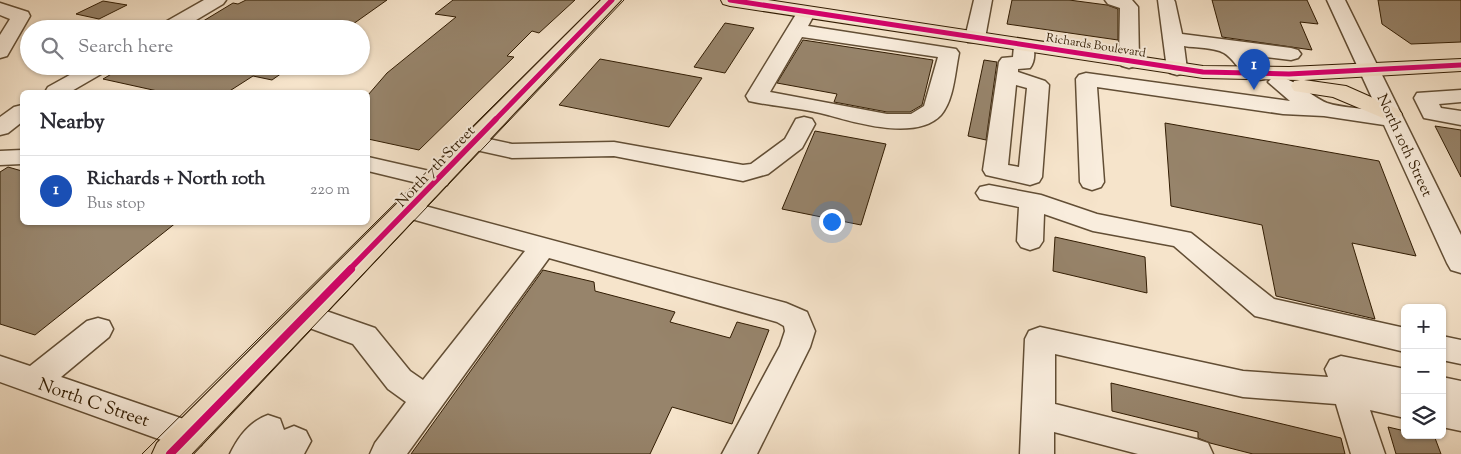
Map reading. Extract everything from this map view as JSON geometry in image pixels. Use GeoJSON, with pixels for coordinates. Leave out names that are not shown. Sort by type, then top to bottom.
{"type":"FeatureCollection","features":[{"type":"Feature","properties":{"kind":"main road","name":"North 7th Street"},"geometry":{"type":"LineString","coordinates":[[179,444],[410,210],[612,0]]}},
{"type":"Feature","properties":{"kind":"main road"},"geometry":{"type":"LineString","coordinates":[[730,0],[807,12],[872,32]]}},
{"type":"Feature","properties":{"kind":"main road","name":"Richards Boulevard"},"geometry":{"type":"LineString","coordinates":[[938,42],[975,38],[1177,69],[1257,75],[1461,65]]}},
{"type":"Feature","properties":{"kind":"main road"},"geometry":{"type":"LineString","coordinates":[[1257,75],[1279,82],[1338,91],[1354,96],[1390,113]]}},
{"type":"Feature","properties":{"kind":"street"},"geometry":{"type":"LineString","coordinates":[[183,20],[217,0]]}},
{"type":"Feature","properties":{"kind":"street"},"geometry":{"type":"LineString","coordinates":[[975,38],[983,0]]}},
{"type":"Feature","properties":{"kind":"street"},"geometry":{"type":"LineString","coordinates":[[1114,0],[1125,3],[1129,7],[1129,62]]}},
{"type":"Feature","properties":{"kind":"street","name":"North 10th Street"},"geometry":{"type":"LineString","coordinates":[[1336,0],[1390,113],[1453,232],[1461,263]]}},
{"type":"Feature","properties":{"kind":"street"},"geometry":{"type":"LineString","coordinates":[[1166,2],[1177,69]]}},
{"type":"Feature","properties":{"kind":"street"},"geometry":{"type":"LineString","coordinates":[[0,8],[21,16],[0,52]]}},
{"type":"Feature","properties":{"kind":"street"},"geometry":{"type":"LineString","coordinates":[[796,30],[872,32],[938,42],[949,54],[934,109],[921,119],[896,122],[757,96],[796,30],[807,12]]}},
{"type":"Feature","properties":{"kind":"street"},"geometry":{"type":"LineString","coordinates":[[1173,39],[1291,54]]}},
{"type":"Feature","properties":{"kind":"street"},"geometry":{"type":"LineString","coordinates":[[1003,105],[1035,111],[1038,85],[1007,75],[1009,62],[1023,64],[1024,46]]}},
{"type":"Feature","properties":{"kind":"street"},"geometry":{"type":"LineString","coordinates":[[1229,47],[1257,75]]}},
{"type":"Feature","properties":{"kind":"street"},"geometry":{"type":"LineString","coordinates":[[61,90],[87,75]]}},
{"type":"Feature","properties":{"kind":"street"},"geometry":{"type":"LineString","coordinates":[[1092,182],[1086,79],[1283,107],[1390,113],[1432,113]]}},
{"type":"Feature","properties":{"kind":"street"},"geometry":{"type":"LineString","coordinates":[[1279,82],[1297,96],[1324,109]]}},
{"type":"Feature","properties":{"kind":"street"},"geometry":{"type":"LineString","coordinates":[[0,128],[20,113]]}},
{"type":"Feature","properties":{"kind":"street"},"geometry":{"type":"LineString","coordinates":[[475,143],[512,151],[614,149],[743,173],[759,169],[794,143],[804,124]]}},
{"type":"Feature","properties":{"kind":"street"},"geometry":{"type":"LineString","coordinates":[[0,158],[20,157]]}},
{"type":"Feature","properties":{"kind":"street"},"geometry":{"type":"LineString","coordinates":[[370,164],[438,180]]}},
{"type":"Feature","properties":{"kind":"street"},"geometry":{"type":"LineString","coordinates":[[989,194],[1032,201],[1093,222],[1182,239],[1265,308],[1401,339]]}},
{"type":"Feature","properties":{"kind":"street"},"geometry":{"type":"LineString","coordinates":[[1030,241],[1032,201]]}},
{"type":"Feature","properties":{"kind":"street"},"geometry":{"type":"LineString","coordinates":[[410,210],[786,314],[797,320],[800,332],[795,347],[739,454]]}},
{"type":"Feature","properties":{"kind":"street"},"geometry":{"type":"LineString","coordinates":[[388,454],[543,247]]}},
{"type":"Feature","properties":{"kind":"street"},"geometry":{"type":"LineString","coordinates":[[306,315],[364,336],[399,380],[427,400]]}},
{"type":"Feature","properties":{"kind":"street"},"geometry":{"type":"LineString","coordinates":[[41,383],[104,331]]}},
{"type":"Feature","properties":{"kind":"street"},"geometry":{"type":"LineString","coordinates":[[1037,454],[1040,339],[1244,384],[1349,392],[1401,403]]}},
{"type":"Feature","properties":{"kind":"street"},"geometry":{"type":"LineString","coordinates":[[1446,349],[1461,352]]}},
{"type":"Feature","properties":{"kind":"street","name":"North C Street"},"geometry":{"type":"LineString","coordinates":[[0,369],[41,383],[179,444]]}},
{"type":"Feature","properties":{"kind":"street"},"geometry":{"type":"LineString","coordinates":[[1368,454],[1341,369],[1401,381]]}},
{"type":"Feature","properties":{"kind":"street"},"geometry":{"type":"LineString","coordinates":[[1446,391],[1461,394]]}},
{"type":"Feature","properties":{"kind":"street"},"geometry":{"type":"LineString","coordinates":[[1038,414],[1196,454]]}},
{"type":"Feature","properties":{"kind":"street"},"geometry":{"type":"LineString","coordinates":[[1446,414],[1461,417]]}},
{"type":"Feature","properties":{"kind":"street"},"geometry":{"type":"LineString","coordinates":[[247,454],[282,441]]}},
{"type":"Feature","properties":{"kind":"lane"},"geometry":{"type":"LineString","coordinates":[[1007,75],[995,170],[1030,177],[1035,111]]}},
{"type":"Feature","properties":{"kind":"lane"},"geometry":{"type":"LineString","coordinates":[[1461,96],[1425,98],[1432,113],[1461,118]]}},
{"type":"Feature","properties":{"kind":"building"},"geometry":{"type":"Polygon","coordinates":[[[246,0],[387,0],[359,20],[205,20],[233,3],[238,4],[246,0]]]}},
{"type":"Feature","properties":{"kind":"building"},"geometry":{"type":"Polygon","coordinates":[[[453,0],[575,0],[539,33],[532,31],[507,56],[514,57],[419,150],[370,139],[370,93],[387,73],[456,17],[435,14],[453,0]]]}},
{"type":"Feature","properties":{"kind":"building"},"geometry":{"type":"Polygon","coordinates":[[[1012,0],[1069,0],[1107,5],[1118,9],[1118,40],[1007,24],[1012,0]]]}},
{"type":"Feature","properties":{"kind":"building"},"geometry":{"type":"Polygon","coordinates":[[[1212,0],[1307,0],[1318,24],[1300,22],[1312,50],[1222,37],[1212,0]]]}},
{"type":"Feature","properties":{"kind":"building"},"geometry":{"type":"Polygon","coordinates":[[[1378,0],[1461,0],[1461,42],[1411,44],[1382,24],[1378,0]]]}},
{"type":"Feature","properties":{"kind":"building"},"geometry":{"type":"Polygon","coordinates":[[[103,1],[127,5],[99,19],[76,14],[103,1]]]}},
{"type":"Feature","properties":{"kind":"building"},"geometry":{"type":"Polygon","coordinates":[[[725,23],[754,28],[725,73],[694,67],[725,23]]]}},
{"type":"Feature","properties":{"kind":"building"},"geometry":{"type":"Polygon","coordinates":[[[803,40],[933,60],[922,105],[910,112],[887,112],[834,102],[837,94],[777,83],[803,40]]]}},
{"type":"Feature","properties":{"kind":"building"},"geometry":{"type":"Polygon","coordinates":[[[600,59],[702,78],[669,127],[559,105],[600,59]]]}},
{"type":"Feature","properties":{"kind":"building"},"geometry":{"type":"Polygon","coordinates":[[[984,60],[997,62],[986,140],[968,136],[984,60]]]}},
{"type":"Feature","properties":{"kind":"building"},"geometry":{"type":"Polygon","coordinates":[[[110,75],[279,75],[272,80],[253,76],[231,90],[153,90],[103,79],[110,75]]]}},
{"type":"Feature","properties":{"kind":"building"},"geometry":{"type":"Polygon","coordinates":[[[1165,123],[1379,161],[1416,256],[1352,243],[1375,319],[1276,296],[1262,225],[1171,206],[1165,123]]]}},
{"type":"Feature","properties":{"kind":"building"},"geometry":{"type":"Polygon","coordinates":[[[1435,126],[1461,130],[1461,177],[1435,126]]]}},
{"type":"Feature","properties":{"kind":"building"},"geometry":{"type":"Polygon","coordinates":[[[815,131],[886,144],[861,225],[782,209],[815,131]]]}},
{"type":"Feature","properties":{"kind":"building"},"geometry":{"type":"Polygon","coordinates":[[[8,167],[20,170],[20,225],[173,225],[35,335],[0,324],[0,172],[8,167]]]}},
{"type":"Feature","properties":{"kind":"building"},"geometry":{"type":"Polygon","coordinates":[[[1055,237],[1145,257],[1147,293],[1053,271],[1055,237]]]}},
{"type":"Feature","properties":{"kind":"building"},"geometry":{"type":"Polygon","coordinates":[[[543,270],[594,282],[595,291],[675,312],[670,322],[730,338],[737,322],[769,330],[732,424],[672,407],[650,454],[411,454],[543,270]]]}},
{"type":"Feature","properties":{"kind":"building"},"geometry":{"type":"Polygon","coordinates":[[[1111,383],[1341,438],[1345,454],[1253,454],[1210,443],[1198,438],[1198,432],[1112,411],[1111,383]]]}},
{"type":"Feature","properties":{"kind":"building"},"geometry":{"type":"Polygon","coordinates":[[[1388,427],[1401,430],[1401,439],[1435,439],[1441,454],[1396,454],[1388,427]]]}},
{"type":"Feature","properties":{"kind":"tram line"},"geometry":{"type":"LineString","coordinates":[[142,454],[600,0]]}},
{"type":"Feature","properties":{"kind":"tram line"},"geometry":{"type":"LineString","coordinates":[[192,454],[624,0]]}},
{"type":"Feature","properties":{"kind":"cycle path"},"geometry":{"type":"LineString","coordinates":[[170,454],[612,0]]}},
{"type":"Feature","properties":{"kind":"cycle path"},"geometry":{"type":"LineString","coordinates":[[730,0],[1203,72],[1289,74],[1461,65]]}},
{"type":"Feature","properties":{"kind":"place","name":"Richards + North 10th"},"geometry":{"type":"Point","coordinates":[1254,90]}}]}
